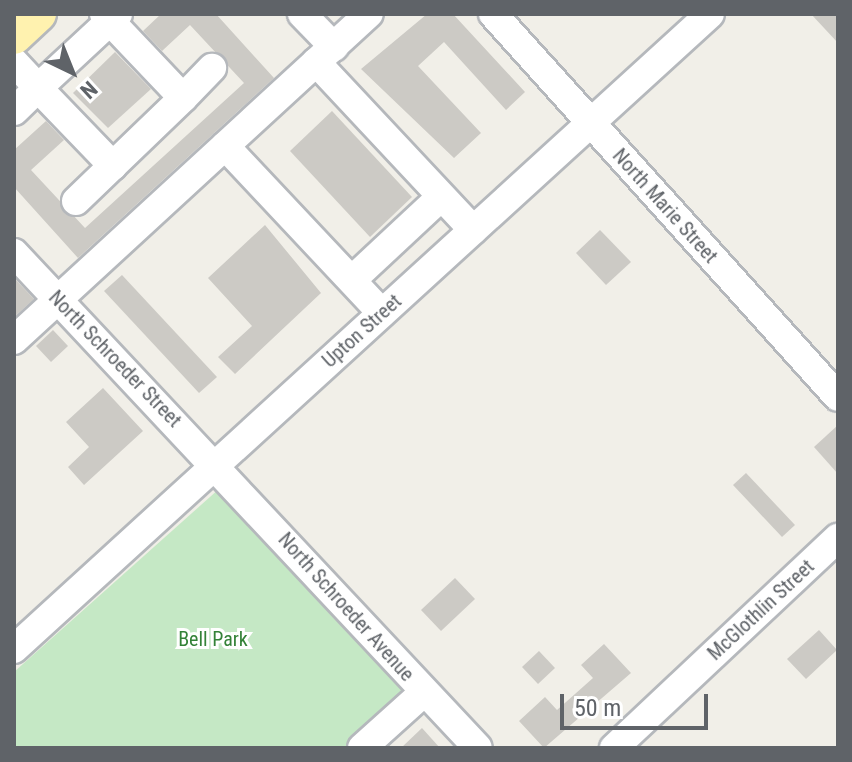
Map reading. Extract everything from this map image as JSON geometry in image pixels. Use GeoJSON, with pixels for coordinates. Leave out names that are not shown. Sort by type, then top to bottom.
{"type":"FeatureCollection","features":[{"type":"Feature","properties":{"kind":"main road"},"geometry":{"type":"LineString","coordinates":[[14,36],[38,14]]}},
{"type":"Feature","properties":{"kind":"street"},"geometry":{"type":"LineString","coordinates":[[302,14],[325,55],[440,198],[473,230]]}},
{"type":"Feature","properties":{"kind":"street"},"geometry":{"type":"LineString","coordinates":[[14,340],[369,14]]}},
{"type":"Feature","properties":{"kind":"street","name":"North Marie Street"},"geometry":{"type":"LineString","coordinates":[[493,14],[838,397]]}},
{"type":"Feature","properties":{"kind":"street","name":"Upton Street"},"geometry":{"type":"LineString","coordinates":[[14,649],[710,14]]}},
{"type":"Feature","properties":{"kind":"street"},"geometry":{"type":"LineString","coordinates":[[14,111],[111,16],[183,98]]}},
{"type":"Feature","properties":{"kind":"street"},"geometry":{"type":"LineString","coordinates":[[14,62],[113,166]]}},
{"type":"Feature","properties":{"kind":"street"},"geometry":{"type":"LineString","coordinates":[[76,201],[212,68]]}},
{"type":"Feature","properties":{"kind":"street"},"geometry":{"type":"LineString","coordinates":[[225,146],[382,313]]}},
{"type":"Feature","properties":{"kind":"street"},"geometry":{"type":"LineString","coordinates":[[352,280],[440,198]]}},
{"type":"Feature","properties":{"kind":"street","name":"North Schroeder Street"},"geometry":{"type":"LineString","coordinates":[[14,253],[216,464]]}},
{"type":"Feature","properties":{"kind":"street","name":"North Schroeder Avenue"},"geometry":{"type":"LineString","coordinates":[[216,464],[423,693],[478,748]]}},
{"type":"Feature","properties":{"kind":"street","name":"McGlothlin Street"},"geometry":{"type":"LineString","coordinates":[[614,748],[838,538]]}},
{"type":"Feature","properties":{"kind":"street"},"geometry":{"type":"LineString","coordinates":[[362,748],[423,693]]}},
{"type":"Feature","properties":{"kind":"green space","name":"Bell Park"},"geometry":{"type":"Polygon","coordinates":[[[220,488],[405,690],[351,748],[14,748],[14,672],[220,488]]]}},
{"type":"Feature","properties":{"kind":"building"},"geometry":{"type":"Polygon","coordinates":[[[161,14],[216,14],[274,78],[78,258],[14,187],[14,150],[46,121],[64,140],[31,170],[85,228],[244,83],[190,25],[162,51],[143,31],[161,14]]]}},
{"type":"Feature","properties":{"kind":"building"},"geometry":{"type":"Polygon","coordinates":[[[427,14],[453,14],[525,92],[506,110],[444,42],[418,66],[481,133],[454,158],[361,69],[427,14]]]}},
{"type":"Feature","properties":{"kind":"building"},"geometry":{"type":"Polygon","coordinates":[[[811,14],[838,14],[838,43],[811,14]]]}},
{"type":"Feature","properties":{"kind":"building"},"geometry":{"type":"Polygon","coordinates":[[[115,52],[151,89],[108,128],[73,93],[115,52]]]}},
{"type":"Feature","properties":{"kind":"building"},"geometry":{"type":"Polygon","coordinates":[[[332,111],[412,197],[370,237],[290,151],[332,111]]]}},
{"type":"Feature","properties":{"kind":"building"},"geometry":{"type":"Polygon","coordinates":[[[265,225],[321,293],[235,374],[218,357],[252,326],[208,278],[265,225]]]}},
{"type":"Feature","properties":{"kind":"building"},"geometry":{"type":"Polygon","coordinates":[[[600,230],[631,262],[606,285],[576,253],[600,230]]]}},
{"type":"Feature","properties":{"kind":"building"},"geometry":{"type":"Polygon","coordinates":[[[122,275],[217,377],[199,393],[104,291],[122,275]]]}},
{"type":"Feature","properties":{"kind":"building"},"geometry":{"type":"Polygon","coordinates":[[[14,278],[34,299],[14,317],[14,278]]]}},
{"type":"Feature","properties":{"kind":"building"},"geometry":{"type":"Polygon","coordinates":[[[53,330],[68,346],[51,362],[36,346],[53,330]]]}},
{"type":"Feature","properties":{"kind":"building"},"geometry":{"type":"Polygon","coordinates":[[[103,388],[143,431],[84,485],[68,467],[89,447],[66,422],[103,388]]]}},
{"type":"Feature","properties":{"kind":"building"},"geometry":{"type":"Polygon","coordinates":[[[838,425],[838,474],[814,447],[838,425]]]}},
{"type":"Feature","properties":{"kind":"building"},"geometry":{"type":"Polygon","coordinates":[[[746,473],[795,525],[782,537],[733,485],[746,473]]]}},
{"type":"Feature","properties":{"kind":"building"},"geometry":{"type":"Polygon","coordinates":[[[455,578],[475,599],[441,631],[421,610],[455,578]]]}},
{"type":"Feature","properties":{"kind":"building"},"geometry":{"type":"Polygon","coordinates":[[[819,630],[837,650],[806,679],[787,659],[819,630]]]}},
{"type":"Feature","properties":{"kind":"building"},"geometry":{"type":"Polygon","coordinates":[[[604,644],[631,673],[544,748],[519,721],[545,697],[557,710],[593,678],[581,665],[604,644]]]}},
{"type":"Feature","properties":{"kind":"building"},"geometry":{"type":"Polygon","coordinates":[[[539,651],[555,668],[538,684],[522,667],[539,651]]]}},
{"type":"Feature","properties":{"kind":"building"},"geometry":{"type":"Polygon","coordinates":[[[422,728],[440,748],[401,748],[422,728]]]}}]}
